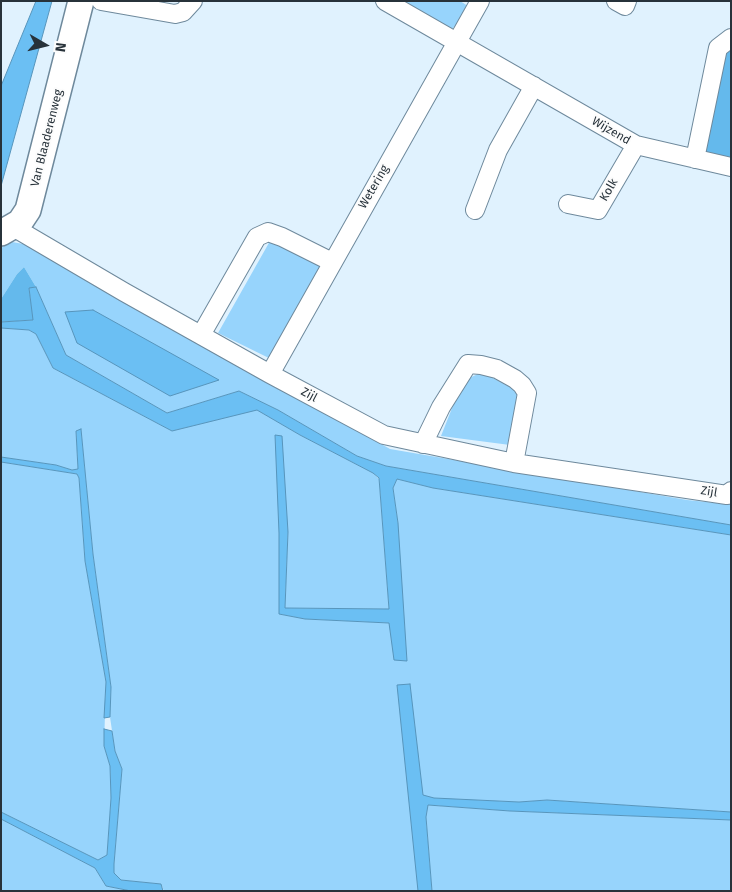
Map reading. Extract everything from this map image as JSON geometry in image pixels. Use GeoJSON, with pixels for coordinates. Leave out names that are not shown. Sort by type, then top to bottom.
{"type":"FeatureCollection","features":[{"type":"Feature","properties":{"kind":"street","name":"Van Blaaderenweg"},"geometry":{"type":"LineString","coordinates":[[8,229],[26,216],[30,204],[81,1]]}},
{"type":"Feature","properties":{"kind":"street"},"geometry":{"type":"LineString","coordinates":[[101,1],[175,14],[183,12],[193,1]]}},
{"type":"Feature","properties":{"kind":"street","name":"Wijzend"},"geometry":{"type":"LineString","coordinates":[[386,1],[636,145],[731,167]]}},
{"type":"Feature","properties":{"kind":"street","name":"Wetering"},"geometry":{"type":"LineString","coordinates":[[270,374],[480,1]]}},
{"type":"Feature","properties":{"kind":"street"},"geometry":{"type":"LineString","coordinates":[[616,1],[625,6],[627,1]]}},
{"type":"Feature","properties":{"kind":"street"},"geometry":{"type":"LineString","coordinates":[[695,160],[718,48],[731,38]]}},
{"type":"Feature","properties":{"kind":"street"},"geometry":{"type":"LineString","coordinates":[[475,210],[498,150],[534,86]]}},
{"type":"Feature","properties":{"kind":"street","name":"Kolk"},"geometry":{"type":"LineString","coordinates":[[568,204],[598,210],[636,145]]}},
{"type":"Feature","properties":{"kind":"street","name":"Zijl"},"geometry":{"type":"LineString","coordinates":[[8,229],[20,231],[270,374],[384,435],[514,463],[729,493]]}},
{"type":"Feature","properties":{"kind":"street"},"geometry":{"type":"LineString","coordinates":[[201,335],[257,237],[268,232],[332,262]]}},
{"type":"Feature","properties":{"kind":"street"},"geometry":{"type":"LineString","coordinates":[[422,444],[468,364],[481,364],[497,369],[515,379],[527,393],[514,463]]}},
{"type":"Feature","properties":{"kind":"shaded area"},"geometry":{"type":"Polygon","coordinates":[[[36,1],[52,1],[1,186],[1,86],[36,1]]]}},
{"type":"Feature","properties":{"kind":"shaded area"},"geometry":{"type":"Polygon","coordinates":[[[401,1],[460,1],[471,8],[452,29],[401,1]]]}},
{"type":"Feature","properties":{"kind":"shaded area"},"geometry":{"type":"Polygon","coordinates":[[[731,38],[731,159],[704,154],[728,39],[731,38]]]}},
{"type":"Feature","properties":{"kind":"shaded area"},"geometry":{"type":"Polygon","coordinates":[[[270,241],[323,266],[275,361],[218,333],[270,241]]]}},
{"type":"Feature","properties":{"kind":"shaded area"},"geometry":{"type":"Polygon","coordinates":[[[12,242],[29,245],[390,449],[687,500],[726,504],[731,502],[731,525],[386,466],[357,456],[278,410],[239,391],[167,413],[66,355],[36,287],[24,267],[17,274],[1,299],[1,248],[12,242]]]}},
{"type":"Feature","properties":{"kind":"shaded area"},"geometry":{"type":"Polygon","coordinates":[[[24,267],[36,287],[29,289],[34,320],[1,322],[1,299],[17,274],[24,267]]]}},
{"type":"Feature","properties":{"kind":"shaded area"},"geometry":{"type":"Polygon","coordinates":[[[36,287],[66,355],[167,413],[239,391],[278,410],[357,456],[386,466],[731,525],[731,535],[433,488],[397,479],[393,488],[398,523],[407,661],[394,660],[389,623],[305,619],[279,614],[279,533],[275,435],[282,436],[288,532],[285,608],[389,609],[379,478],[257,410],[172,431],[53,368],[36,334],[29,330],[1,328],[1,322],[33,320],[29,288],[36,287]]]}},
{"type":"Feature","properties":{"kind":"shaded area"},"geometry":{"type":"Polygon","coordinates":[[[93,310],[219,380],[170,396],[77,343],[65,312],[93,310]]]}},
{"type":"Feature","properties":{"kind":"shaded area"},"geometry":{"type":"Polygon","coordinates":[[[1,328],[29,330],[36,334],[53,368],[172,431],[256,409],[300,435],[373,473],[379,479],[389,609],[285,608],[288,532],[279,533],[279,614],[305,619],[390,623],[398,523],[393,488],[397,479],[433,488],[731,535],[731,812],[547,800],[519,802],[419,798],[426,891],[164,891],[161,884],[121,880],[114,873],[114,864],[122,769],[115,751],[110,717],[111,687],[93,554],[81,430],[76,431],[78,469],[72,470],[56,465],[1,457],[1,328]]]}},
{"type":"Feature","properties":{"kind":"shaded area"},"geometry":{"type":"Polygon","coordinates":[[[478,374],[489,376],[517,391],[517,406],[510,445],[441,436],[458,393],[467,379],[478,374]]]}},
{"type":"Feature","properties":{"kind":"shaded area"},"geometry":{"type":"Polygon","coordinates":[[[81,429],[93,554],[111,687],[110,717],[104,718],[106,682],[85,561],[79,478],[77,474],[1,462],[1,457],[56,465],[72,470],[78,469],[76,431],[81,429]]]}},
{"type":"Feature","properties":{"kind":"shaded area"},"geometry":{"type":"Polygon","coordinates":[[[1,462],[77,474],[79,478],[85,561],[106,682],[104,746],[110,766],[111,798],[107,855],[98,860],[1,812],[1,462]]]}},
{"type":"Feature","properties":{"kind":"shaded area"},"geometry":{"type":"Polygon","coordinates":[[[410,684],[423,795],[434,798],[519,802],[547,800],[731,812],[731,820],[510,811],[428,805],[426,817],[432,891],[418,891],[397,685],[410,684]]]}},
{"type":"Feature","properties":{"kind":"shaded area"},"geometry":{"type":"Polygon","coordinates":[[[104,729],[112,731],[115,751],[122,769],[114,873],[121,880],[161,884],[163,891],[131,891],[106,886],[95,868],[1,819],[1,812],[98,860],[107,855],[111,798],[110,766],[104,746],[104,729]]]}},
{"type":"Feature","properties":{"kind":"shaded area"},"geometry":{"type":"Polygon","coordinates":[[[427,805],[510,811],[731,820],[731,891],[432,891],[426,817],[427,805]]]}},
{"type":"Feature","properties":{"kind":"shaded area"},"geometry":{"type":"Polygon","coordinates":[[[1,819],[95,868],[106,886],[131,891],[1,891],[1,819]]]}}]}
